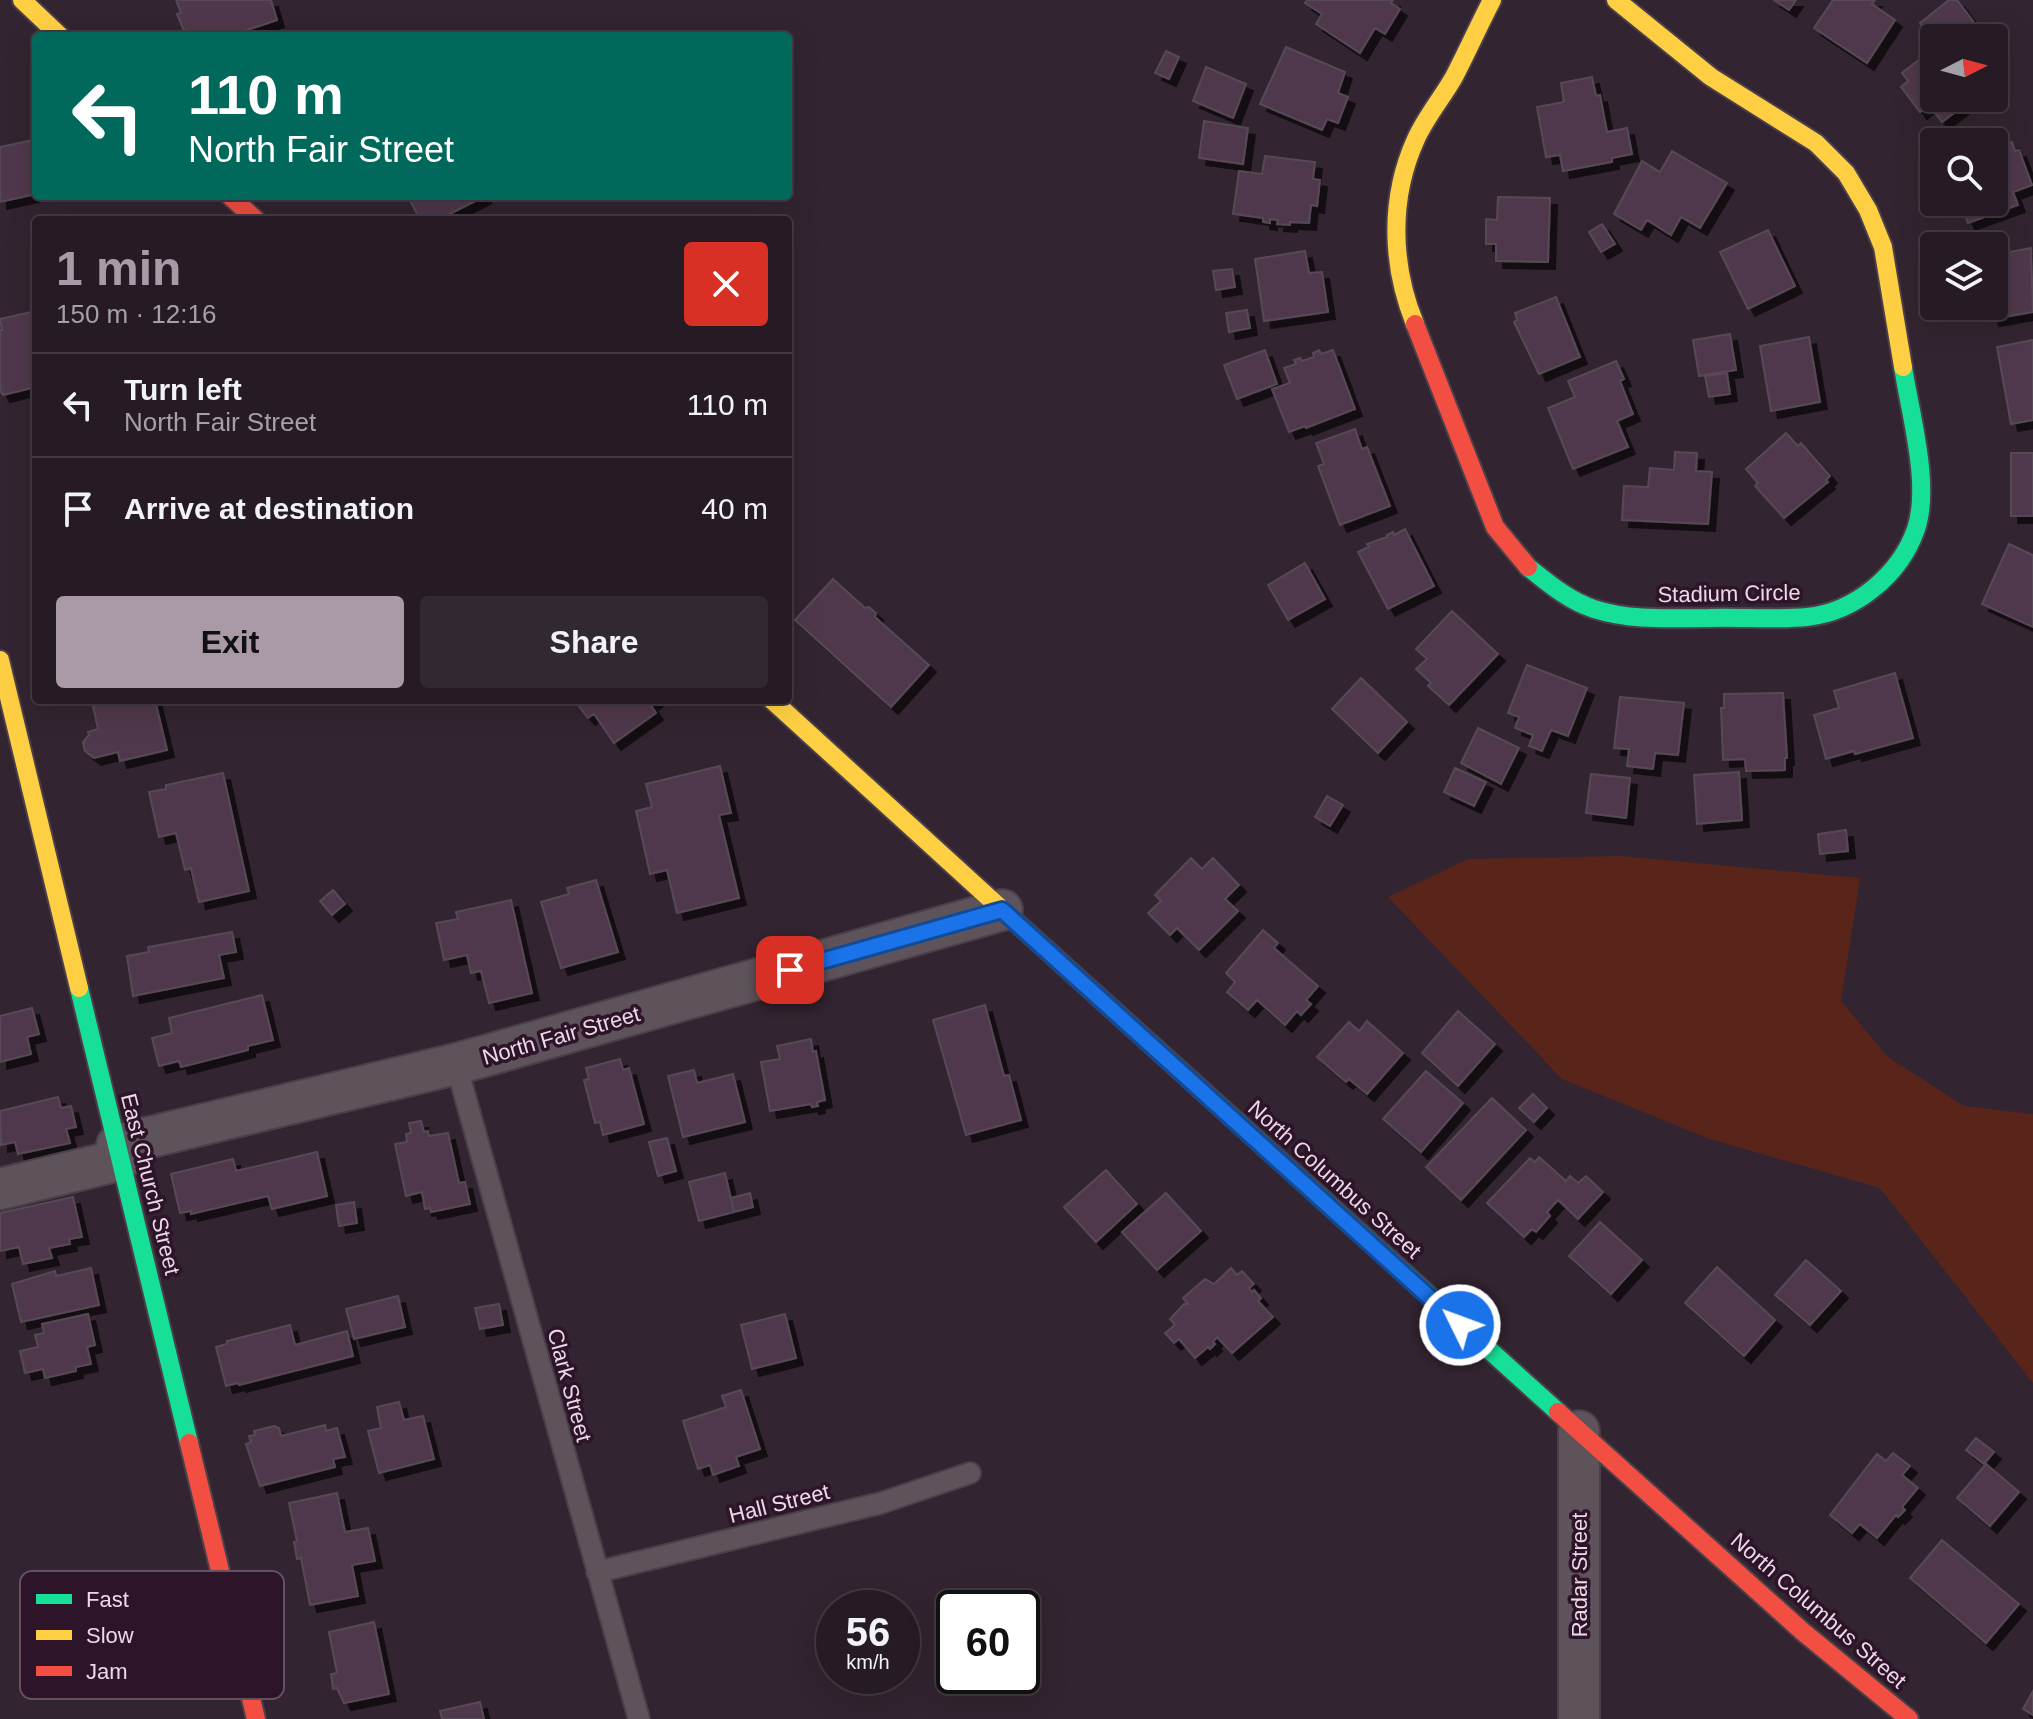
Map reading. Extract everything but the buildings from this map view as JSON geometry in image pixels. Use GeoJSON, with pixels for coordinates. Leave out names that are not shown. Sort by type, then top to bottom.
{"type":"FeatureCollection","features":[{"type":"Feature","properties":{"kind":"street"},"geometry":{"type":"LineString","coordinates":[[22,0],[56,32]]}},
{"type":"Feature","properties":{"kind":"street","name":"Stadium Circle"},"geometry":{"type":"LineString","coordinates":[[1492,0],[1454,76],[1416,139],[1402,180],[1396,221],[1397,261],[1408,307],[1495,527],[1523,563],[1556,590],[1593,609],[1634,618],[1809,617],[1845,607],[1876,587],[1899,562],[1916,529],[1923,489],[1883,247],[1868,210],[1846,173],[1816,143],[1711,77],[1616,0]]}},
{"type":"Feature","properties":{"kind":"street"},"geometry":{"type":"LineString","coordinates":[[234,200],[252,216]]}},
{"type":"Feature","properties":{"kind":"street","name":"East Church Street"},"geometry":{"type":"LineString","coordinates":[[0,660],[220,1571]]}},
{"type":"Feature","properties":{"kind":"street","name":"North Columbus Street"},"geometry":{"type":"LineString","coordinates":[[776,704],[1802,1631],[1909,1719]]}},
{"type":"Feature","properties":{"kind":"street","name":"North Fair Street"},"geometry":{"type":"LineString","coordinates":[[0,1189],[119,1153],[456,1064],[1002,910]]}},
{"type":"Feature","properties":{"kind":"street","name":"Radar Street"},"geometry":{"type":"LineString","coordinates":[[1579,1431],[1579,1719]]}},
{"type":"Feature","properties":{"kind":"street","name":"East Church Street"},"geometry":{"type":"LineString","coordinates":[[251,1699],[256,1719]]}},
{"type":"Feature","properties":{"kind":"lane","name":"Clark Street"},"geometry":{"type":"LineString","coordinates":[[456,1064],[639,1719]]}},
{"type":"Feature","properties":{"kind":"lane","name":"Hall Street"},"geometry":{"type":"LineString","coordinates":[[597,1572],[881,1503],[970,1473]]}},
{"type":"Feature","properties":{"kind":"shaded area"},"geometry":{"type":"Polygon","coordinates":[[[1621,856],[1860,878],[1841,1001],[1888,1057],[1964,1106],[2033,1114],[2033,1383],[1880,1188],[1710,1139],[1562,1079],[1388,897],[1468,859],[1621,856]]]}},
{"type":"Feature","properties":{"kind":"traffic: fast"},"geometry":{"type":"LineString","coordinates":[[1528,567],[1585,606],[1637,617],[1807,617],[1842,608],[1887,576],[1909,546],[1916,529],[1920,511],[1920,471],[1903,367]]}},
{"type":"Feature","properties":{"kind":"traffic: fast"},"geometry":{"type":"LineString","coordinates":[[998,906],[1558,1412]]}},
{"type":"Feature","properties":{"kind":"traffic: fast"},"geometry":{"type":"LineString","coordinates":[[79,988],[189,1443]]}},
{"type":"Feature","properties":{"kind":"traffic: slow"},"geometry":{"type":"LineString","coordinates":[[22,0],[56,32]]}},
{"type":"Feature","properties":{"kind":"traffic: slow"},"geometry":{"type":"LineString","coordinates":[[1415,324],[1401,278],[1398,255],[1397,208],[1401,184],[1416,139],[1454,77],[1492,0]]}},
{"type":"Feature","properties":{"kind":"traffic: slow"},"geometry":{"type":"LineString","coordinates":[[1616,0],[1711,77],[1816,143],[1846,173],[1868,210],[1883,247],[1903,367]]}},
{"type":"Feature","properties":{"kind":"traffic: slow"},"geometry":{"type":"LineString","coordinates":[[0,660],[79,988]]}},
{"type":"Feature","properties":{"kind":"traffic: slow"},"geometry":{"type":"LineString","coordinates":[[776,704],[998,906]]}},
{"type":"Feature","properties":{"kind":"traffic: jam"},"geometry":{"type":"LineString","coordinates":[[234,200],[252,216]]}},
{"type":"Feature","properties":{"kind":"traffic: jam"},"geometry":{"type":"LineString","coordinates":[[1415,324],[1495,527],[1528,567]]}},
{"type":"Feature","properties":{"kind":"traffic: jam"},"geometry":{"type":"LineString","coordinates":[[1558,1412],[1802,1631],[1909,1719]]}},
{"type":"Feature","properties":{"kind":"traffic: jam"},"geometry":{"type":"LineString","coordinates":[[189,1443],[220,1571]]}},
{"type":"Feature","properties":{"kind":"traffic: jam"},"geometry":{"type":"LineString","coordinates":[[251,1699],[256,1719]]}},
{"type":"Feature","properties":{"kind":"route"},"geometry":{"type":"LineString","coordinates":[[790,970],[1002,910],[1460,1325]]}}]}
